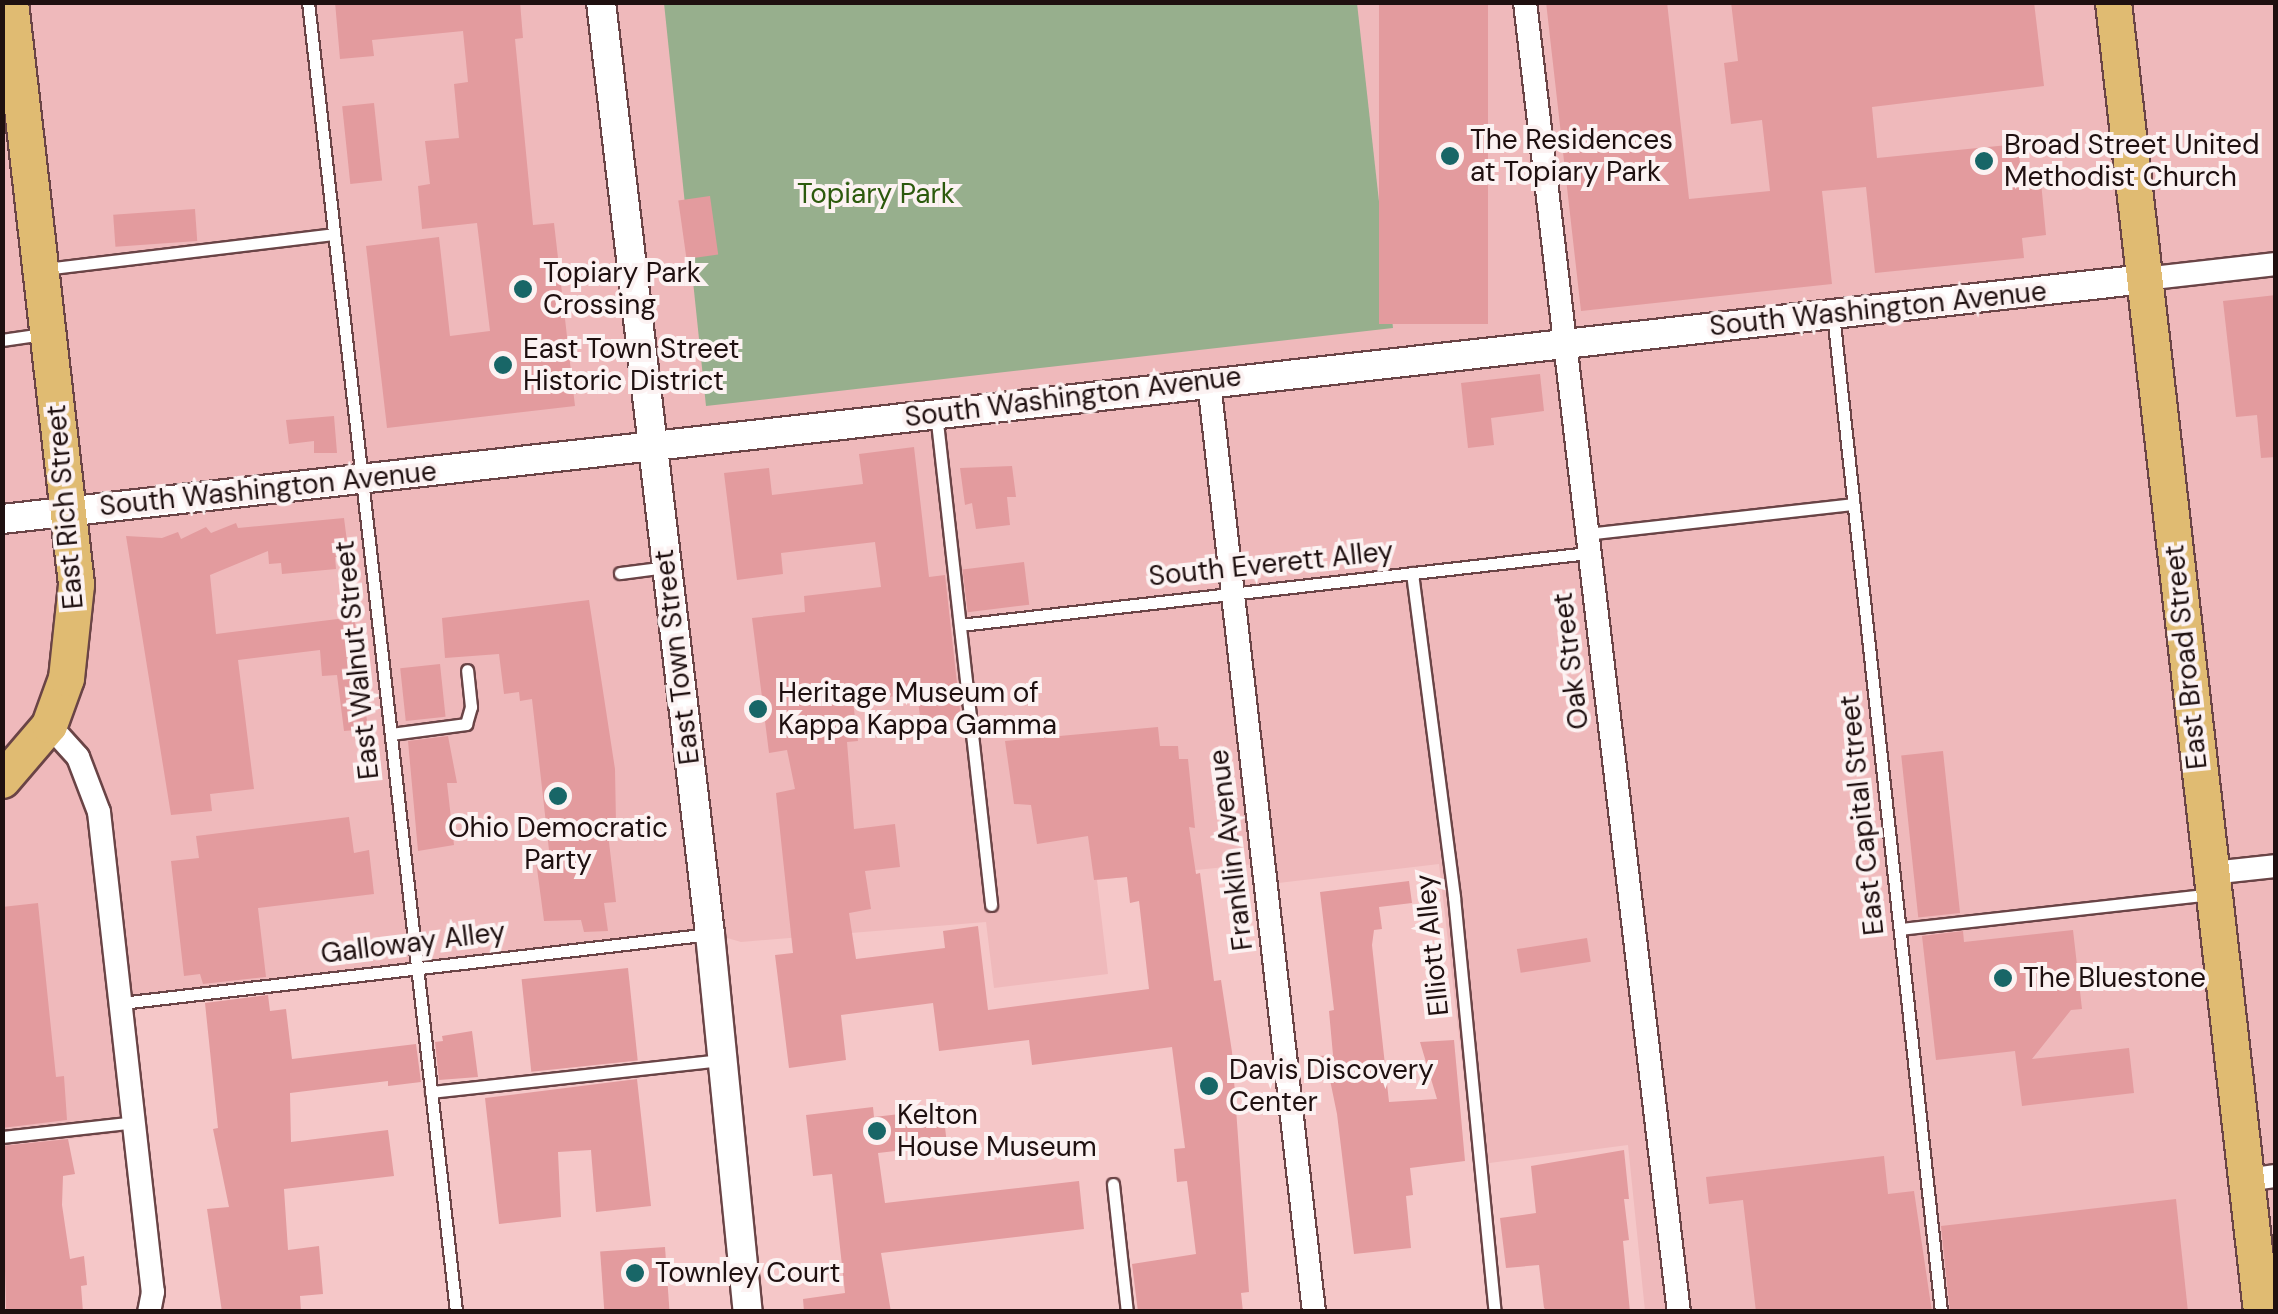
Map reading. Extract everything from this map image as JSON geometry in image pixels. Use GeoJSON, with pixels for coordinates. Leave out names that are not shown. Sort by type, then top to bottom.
{"type":"FeatureCollection","features":[{"type":"Feature","properties":{"kind":"main road","name":"East Rich Street"},"geometry":{"type":"LineString","coordinates":[[2,780],[48,725],[66,678],[75,622],[68,511],[10,2]]}},
{"type":"Feature","properties":{"kind":"main road","name":"East Broad Street"},"geometry":{"type":"LineString","coordinates":[[2113,2],[2213,883],[2261,1178],[2261,1312]]}},
{"type":"Feature","properties":{"kind":"street","name":"East Town Street"},"geometry":{"type":"LineString","coordinates":[[601,2],[710,934],[748,1312]]}},
{"type":"Feature","properties":{"kind":"street","name":"Oak Street"},"geometry":{"type":"LineString","coordinates":[[1524,2],[1679,1312]]}},
{"type":"Feature","properties":{"kind":"street"},"geometry":{"type":"LineString","coordinates":[[2144,279],[2276,264]]}},
{"type":"Feature","properties":{"kind":"street","name":"South Washington Avenue"},"geometry":{"type":"LineString","coordinates":[[2,519],[2144,279]]}},
{"type":"Feature","properties":{"kind":"street","name":"Franklin Avenue"},"geometry":{"type":"LineString","coordinates":[[1209,382],[1314,1312]]}},
{"type":"Feature","properties":{"kind":"street"},"geometry":{"type":"LineString","coordinates":[[48,725],[78,757],[99,812],[155,1305]]}},
{"type":"Feature","properties":{"kind":"street"},"geometry":{"type":"LineString","coordinates":[[2213,883],[2276,866]]}},
{"type":"Feature","properties":{"kind":"lane","name":"East Walnut Street"},"geometry":{"type":"LineString","coordinates":[[308,2],[456,1312]]}},
{"type":"Feature","properties":{"kind":"lane"},"geometry":{"type":"LineString","coordinates":[[40,270],[334,234]]}},
{"type":"Feature","properties":{"kind":"lane","name":"East Capital Street"},"geometry":{"type":"LineString","coordinates":[[1832,314],[1941,1312]]}},
{"type":"Feature","properties":{"kind":"lane"},"geometry":{"type":"LineString","coordinates":[[2,340],[48,333]]}},
{"type":"Feature","properties":{"kind":"lane"},"geometry":{"type":"LineString","coordinates":[[936,414],[991,906]]}},
{"type":"Feature","properties":{"kind":"lane","name":"South Everett Alley"},"geometry":{"type":"LineString","coordinates":[[960,625],[1412,573],[1854,504]]}},
{"type":"Feature","properties":{"kind":"lane"},"geometry":{"type":"LineString","coordinates":[[620,573],[666,567]]}},
{"type":"Feature","properties":{"kind":"lane","name":"Elliott Alley"},"geometry":{"type":"LineString","coordinates":[[1412,573],[1454,897],[1495,1312]]}},
{"type":"Feature","properties":{"kind":"lane"},"geometry":{"type":"LineString","coordinates":[[391,734],[466,724],[470,707],[466,670]]}},
{"type":"Feature","properties":{"kind":"lane"},"geometry":{"type":"LineString","coordinates":[[1900,929],[2213,883]]}},
{"type":"Feature","properties":{"kind":"lane","name":"Galloway Alley"},"geometry":{"type":"LineString","coordinates":[[121,1002],[710,934]]}},
{"type":"Feature","properties":{"kind":"lane"},"geometry":{"type":"LineString","coordinates":[[431,1092],[724,1060]]}},
{"type":"Feature","properties":{"kind":"lane"},"geometry":{"type":"LineString","coordinates":[[2,1137],[134,1122]]}},
{"type":"Feature","properties":{"kind":"lane"},"geometry":{"type":"LineString","coordinates":[[1113,1184],[1128,1312]]}},
{"type":"Feature","properties":{"kind":"shaded area"},"geometry":{"type":"Polygon","coordinates":[[[2,3],[2275,3],[2275,1311],[1645,1311],[1628,1145],[1474,1165],[1439,864],[1269,884],[1265,863],[1097,880],[1108,974],[994,988],[986,922],[741,942],[710,933],[437,966],[408,976],[127,1003],[138,1131],[3,1147],[2,3]]]}},
{"type":"Feature","properties":{"kind":"green space","name":"Topiary Park"},"geometry":{"type":"Polygon","coordinates":[[[664,3],[1357,3],[1393,328],[706,406],[664,3]]]}},
{"type":"Feature","properties":{"kind":"building"},"geometry":{"type":"Polygon","coordinates":[[[335,2],[520,2],[523,38],[515,39],[533,225],[554,223],[575,406],[387,428],[366,246],[439,237],[450,336],[490,331],[477,223],[422,229],[418,186],[430,184],[425,141],[459,138],[454,84],[468,82],[463,31],[372,40],[374,56],[340,59],[335,2]]]}},
{"type":"Feature","properties":{"kind":"building","name":"The Residences at Topiary Park"},"geometry":{"type":"Polygon","coordinates":[[[1379,2],[1488,2],[1488,324],[1379,324],[1379,2]]]}},
{"type":"Feature","properties":{"kind":"building"},"geometry":{"type":"Polygon","coordinates":[[[1546,2],[1667,2],[1689,199],[1770,191],[1762,120],[1731,124],[1724,63],[1738,61],[1731,2],[2034,2],[2044,86],[1872,107],[1877,158],[2018,144],[2021,173],[2040,171],[2046,235],[2022,238],[2024,258],[1875,273],[1866,187],[1822,191],[1832,284],[1581,311],[1546,2]]]}},
{"type":"Feature","properties":{"kind":"building"},"geometry":{"type":"Polygon","coordinates":[[[374,103],[382,181],[350,184],[342,106],[374,103]]]}},
{"type":"Feature","properties":{"kind":"building"},"geometry":{"type":"Polygon","coordinates":[[[710,196],[718,254],[687,259],[678,200],[710,196]]]}},
{"type":"Feature","properties":{"kind":"building"},"geometry":{"type":"Polygon","coordinates":[[[195,209],[197,241],[115,247],[113,215],[195,209]]]}},
{"type":"Feature","properties":{"kind":"building"},"geometry":{"type":"Polygon","coordinates":[[[2276,295],[2276,457],[2261,458],[2257,415],[2236,417],[2223,301],[2276,295]]]}},
{"type":"Feature","properties":{"kind":"building"},"geometry":{"type":"Polygon","coordinates":[[[1540,374],[1544,411],[1491,418],[1494,445],[1468,448],[1461,383],[1540,374]]]}},
{"type":"Feature","properties":{"kind":"building"},"geometry":{"type":"Polygon","coordinates":[[[334,416],[337,453],[314,453],[314,441],[289,444],[286,420],[334,416]]]}},
{"type":"Feature","properties":{"kind":"building"},"geometry":{"type":"Polygon","coordinates":[[[914,447],[929,577],[945,575],[961,719],[921,724],[917,693],[853,702],[858,741],[847,742],[854,829],[895,824],[900,867],[865,871],[871,909],[849,913],[856,959],[945,948],[943,931],[978,926],[988,1010],[1149,989],[1139,901],[1130,903],[1127,877],[1094,880],[1088,836],[1037,844],[1031,805],[1014,804],[1005,741],[1158,727],[1160,746],[1178,746],[1179,759],[1188,759],[1195,828],[1189,827],[1196,874],[1200,873],[1214,981],[1221,980],[1232,1052],[1249,1292],[1241,1293],[1243,1312],[1138,1312],[1132,1264],[1196,1254],[1187,1181],[1177,1182],[1174,1149],[1185,1148],[1172,1047],[1032,1065],[1029,1040],[939,1051],[933,1003],[841,1015],[846,1060],[789,1068],[775,955],[793,953],[776,793],[795,789],[787,750],[769,753],[752,618],[805,612],[804,596],[881,587],[875,542],[781,553],[783,574],[737,580],[724,473],[769,468],[772,495],[863,484],[859,454],[914,447]]]}},
{"type":"Feature","properties":{"kind":"building"},"geometry":{"type":"Polygon","coordinates":[[[1012,466],[1016,497],[1007,497],[1010,525],[976,529],[972,503],[965,505],[960,468],[1012,466]]]}},
{"type":"Feature","properties":{"kind":"building"},"geometry":{"type":"Polygon","coordinates":[[[344,518],[349,557],[335,557],[336,569],[282,574],[281,563],[269,564],[268,551],[210,575],[216,634],[354,617],[368,729],[344,731],[337,675],[322,676],[320,650],[238,660],[254,789],[210,794],[212,811],[171,815],[126,536],[162,538],[178,532],[181,539],[206,527],[211,533],[236,523],[238,528],[344,518]]]}},
{"type":"Feature","properties":{"kind":"building"},"geometry":{"type":"Polygon","coordinates":[[[1024,562],[1029,605],[968,612],[962,570],[1024,562]]]}},
{"type":"Feature","properties":{"kind":"building"},"geometry":{"type":"Polygon","coordinates":[[[589,600],[615,769],[616,824],[607,825],[616,902],[604,903],[608,931],[584,932],[581,920],[544,921],[536,861],[550,859],[532,699],[520,701],[519,692],[504,694],[499,654],[445,658],[442,618],[589,600]]]}},
{"type":"Feature","properties":{"kind":"building"},"geometry":{"type":"Polygon","coordinates":[[[440,664],[446,717],[406,721],[400,668],[440,664]]]}},
{"type":"Feature","properties":{"kind":"building"},"geometry":{"type":"Polygon","coordinates":[[[448,736],[457,783],[447,783],[454,845],[418,851],[408,741],[448,736]]]}},
{"type":"Feature","properties":{"kind":"building"},"geometry":{"type":"Polygon","coordinates":[[[1943,751],[1960,913],[1918,917],[1901,755],[1943,751]]]}},
{"type":"Feature","properties":{"kind":"building"},"geometry":{"type":"Polygon","coordinates":[[[349,817],[354,853],[369,850],[374,894],[258,908],[266,977],[203,984],[200,974],[184,976],[171,861],[199,858],[196,836],[349,817]]]}},
{"type":"Feature","properties":{"kind":"building"},"geometry":{"type":"Polygon","coordinates":[[[1409,881],[1412,903],[1379,907],[1382,929],[1374,930],[1372,945],[1389,1102],[1437,1099],[1420,1042],[1454,1040],[1465,1161],[1410,1168],[1413,1195],[1406,1196],[1411,1248],[1354,1254],[1337,1114],[1330,1080],[1322,1081],[1319,1056],[1333,1055],[1329,1011],[1334,1010],[1320,892],[1409,881]]]}},
{"type":"Feature","properties":{"kind":"building"},"geometry":{"type":"Polygon","coordinates":[[[38,903],[56,1077],[64,1076],[67,1120],[2,1128],[2,907],[38,903]]]}},
{"type":"Feature","properties":{"kind":"building","name":"The Bluestone"},"geometry":{"type":"Polygon","coordinates":[[[2073,930],[2082,1009],[2071,1010],[2032,1059],[2129,1048],[2134,1093],[2022,1106],[2015,1051],[1936,1060],[1922,936],[1963,931],[1964,942],[2073,930]]]}},
{"type":"Feature","properties":{"kind":"building"},"geometry":{"type":"Polygon","coordinates":[[[1587,938],[1591,962],[1521,973],[1517,949],[1587,938]]]}},
{"type":"Feature","properties":{"kind":"building"},"geometry":{"type":"Polygon","coordinates":[[[628,968],[638,1060],[531,1072],[522,979],[628,968]]]}},
{"type":"Feature","properties":{"kind":"building"},"geometry":{"type":"Polygon","coordinates":[[[268,995],[270,1011],[286,1009],[292,1059],[416,1044],[421,1082],[388,1086],[388,1081],[290,1093],[291,1142],[388,1130],[394,1176],[284,1189],[288,1250],[319,1246],[323,1294],[300,1296],[301,1312],[222,1312],[207,1209],[229,1207],[213,1129],[218,1128],[205,1003],[268,995]]]}},
{"type":"Feature","properties":{"kind":"building"},"geometry":{"type":"Polygon","coordinates":[[[472,1031],[478,1077],[439,1080],[435,1042],[443,1041],[442,1036],[472,1031]]]}},
{"type":"Feature","properties":{"kind":"building"},"geometry":{"type":"Polygon","coordinates":[[[637,1079],[651,1206],[596,1212],[591,1150],[558,1152],[561,1217],[499,1224],[485,1098],[637,1079]]]}},
{"type":"Feature","properties":{"kind":"building"},"geometry":{"type":"Polygon","coordinates":[[[873,1107],[874,1117],[943,1109],[947,1145],[878,1153],[885,1203],[1079,1181],[1084,1229],[881,1253],[891,1312],[804,1312],[803,1299],[845,1293],[832,1174],[813,1176],[806,1115],[873,1107]]]}},
{"type":"Feature","properties":{"kind":"building"},"geometry":{"type":"Polygon","coordinates":[[[68,1139],[75,1174],[63,1176],[62,1205],[70,1259],[84,1256],[87,1285],[81,1286],[83,1312],[6,1312],[2,1146],[68,1139]]]}},
{"type":"Feature","properties":{"kind":"building"},"geometry":{"type":"Polygon","coordinates":[[[1624,1150],[1629,1240],[1623,1241],[1630,1312],[1549,1312],[1544,1308],[1539,1265],[1506,1268],[1500,1218],[1536,1213],[1531,1166],[1624,1150]]]}},
{"type":"Feature","properties":{"kind":"building"},"geometry":{"type":"Polygon","coordinates":[[[1884,1156],[1888,1194],[1914,1191],[1932,1312],[1756,1312],[1743,1200],[1709,1204],[1706,1177],[1884,1156]]]}},
{"type":"Feature","properties":{"kind":"building"},"geometry":{"type":"Polygon","coordinates":[[[2176,1199],[2188,1312],[1950,1312],[1941,1226],[2176,1199]]]}},
{"type":"Feature","properties":{"kind":"building","name":"Townley Court"},"geometry":{"type":"Polygon","coordinates":[[[665,1247],[670,1312],[604,1312],[600,1252],[665,1247]]]}},
{"type":"Feature","properties":{"kind":"place","name":"The Residences at Topiary Park"},"geometry":{"type":"Point","coordinates":[1450,156]}},
{"type":"Feature","properties":{"kind":"place","name":"Broad Street United Methodist Church"},"geometry":{"type":"Point","coordinates":[1984,161]}},
{"type":"Feature","properties":{"kind":"place","name":"Topiary Park Crossing"},"geometry":{"type":"Point","coordinates":[523,289]}},
{"type":"Feature","properties":{"kind":"place","name":"East Town Street Historic District"},"geometry":{"type":"Point","coordinates":[503,365]}},
{"type":"Feature","properties":{"kind":"place","name":"Heritage Museum of Kappa Kappa Gamma"},"geometry":{"type":"Point","coordinates":[758,709]}},
{"type":"Feature","properties":{"kind":"place","name":"Ohio Democratic Party"},"geometry":{"type":"Point","coordinates":[558,796]}},
{"type":"Feature","properties":{"kind":"place","name":"The Bluestone"},"geometry":{"type":"Point","coordinates":[2003,978]}},
{"type":"Feature","properties":{"kind":"place","name":"Davis Discovery Center"},"geometry":{"type":"Point","coordinates":[1209,1086]}},
{"type":"Feature","properties":{"kind":"place","name":"Kelton House Museum"},"geometry":{"type":"Point","coordinates":[877,1131]}},
{"type":"Feature","properties":{"kind":"place","name":"Townley Court"},"geometry":{"type":"Point","coordinates":[635,1273]}}]}
